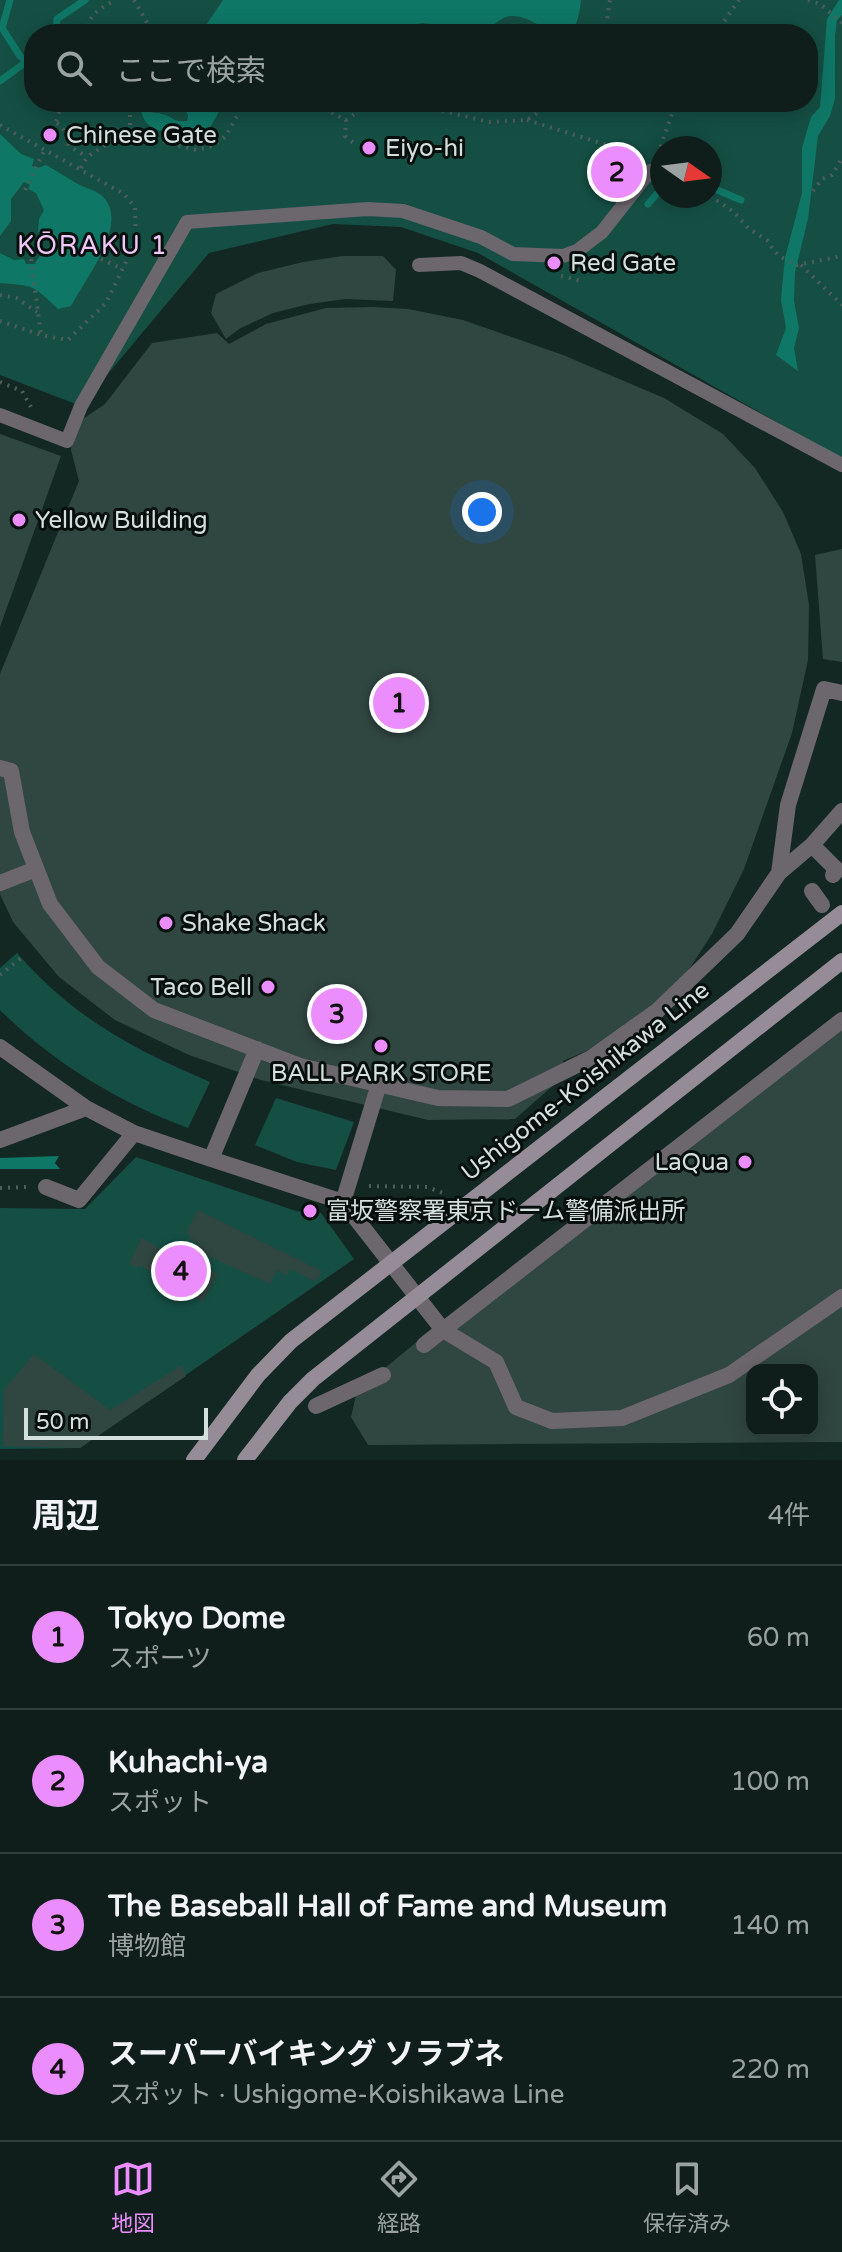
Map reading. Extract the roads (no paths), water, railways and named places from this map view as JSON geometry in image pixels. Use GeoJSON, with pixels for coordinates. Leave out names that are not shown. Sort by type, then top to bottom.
{"type":"FeatureCollection","features":[{"type":"Feature","properties":{"kind":"main road","name":"Ushigome-Koishikawa Line"},"geometry":{"type":"LineString","coordinates":[[194,1460],[258,1375],[291,1341],[842,913]]}},
{"type":"Feature","properties":{"kind":"main road"},"geometry":{"type":"LineString","coordinates":[[245,1460],[290,1402],[313,1379],[842,961]]}},
{"type":"Feature","properties":{"kind":"street"},"geometry":{"type":"LineString","coordinates":[[779,873],[788,805],[824,689],[842,693]]}},
{"type":"Feature","properties":{"kind":"street"},"geometry":{"type":"LineString","coordinates":[[4,767],[22,832],[50,904],[98,967],[154,1010],[300,1066],[438,1098],[508,1099],[591,1058],[657,1011],[737,934],[779,873],[812,845],[842,811]]}},
{"type":"Feature","properties":{"kind":"street"},"geometry":{"type":"LineString","coordinates":[[812,845],[837,870]]}},
{"type":"Feature","properties":{"kind":"street"},"geometry":{"type":"LineString","coordinates":[[0,883],[36,869]]}},
{"type":"Feature","properties":{"kind":"street"},"geometry":{"type":"LineString","coordinates":[[424,1345],[441,1327],[842,1020]]}},
{"type":"Feature","properties":{"kind":"street"},"geometry":{"type":"LineString","coordinates":[[0,1047],[86,1108],[134,1133],[343,1202],[441,1327],[496,1362],[516,1407],[552,1421],[622,1418],[729,1375],[842,1297]]}},
{"type":"Feature","properties":{"kind":"street"},"geometry":{"type":"LineString","coordinates":[[211,1159],[257,1049]]}},
{"type":"Feature","properties":{"kind":"street"},"geometry":{"type":"LineString","coordinates":[[343,1202],[379,1084]]}},
{"type":"Feature","properties":{"kind":"street"},"geometry":{"type":"LineString","coordinates":[[0,1140],[86,1108]]}},
{"type":"Feature","properties":{"kind":"street"},"geometry":{"type":"LineString","coordinates":[[46,1187],[79,1200],[134,1133]]}},
{"type":"Feature","properties":{"kind":"street"},"geometry":{"type":"LineString","coordinates":[[316,1406],[383,1375]]}},
{"type":"Feature","properties":{"kind":"lane"},"geometry":{"type":"LineString","coordinates":[[0,415],[67,441],[81,406],[187,222],[368,209],[403,211],[481,237],[513,254],[563,256],[577,251],[602,232],[650,170]]}},
{"type":"Feature","properties":{"kind":"lane"},"geometry":{"type":"LineString","coordinates":[[419,265],[461,263],[480,271],[842,465]]}},
{"type":"Feature","properties":{"kind":"waterway"},"geometry":{"type":"LineString","coordinates":[[10,0],[2,28],[24,60]]}},
{"type":"Feature","properties":{"kind":"waterway"},"geometry":{"type":"LineString","coordinates":[[57,24],[57,19],[85,0]]}},
{"type":"Feature","properties":{"kind":"waterway"},"geometry":{"type":"LineString","coordinates":[[0,81],[24,63]]}},
{"type":"Feature","properties":{"kind":"waterway"},"geometry":{"type":"LineString","coordinates":[[722,192],[741,200]]}},
{"type":"Feature","properties":{"kind":"place","name":"Chinese Gate"},"geometry":{"type":"Point","coordinates":[50,135]}},
{"type":"Feature","properties":{"kind":"place","name":"Eiyo-hi"},"geometry":{"type":"Point","coordinates":[369,148]}},
{"type":"Feature","properties":{"kind":"place","name":"Kuhachi-ya"},"geometry":{"type":"Point","coordinates":[617,172]}},
{"type":"Feature","properties":{"kind":"place","name":"Red Gate"},"geometry":{"type":"Point","coordinates":[554,263]}},
{"type":"Feature","properties":{"kind":"place","name":"Yellow Building"},"geometry":{"type":"Point","coordinates":[19,520]}},
{"type":"Feature","properties":{"kind":"place","name":"Tokyo Dome"},"geometry":{"type":"Point","coordinates":[399,703]}},
{"type":"Feature","properties":{"kind":"place","name":"Shake Shack"},"geometry":{"type":"Point","coordinates":[166,923]}},
{"type":"Feature","properties":{"kind":"place","name":"Taco Bell"},"geometry":{"type":"Point","coordinates":[268,987]}},
{"type":"Feature","properties":{"kind":"place","name":"The Baseball Hall of Fame and Museum"},"geometry":{"type":"Point","coordinates":[337,1014]}},
{"type":"Feature","properties":{"kind":"place","name":"BALL PARK STORE"},"geometry":{"type":"Point","coordinates":[381,1046]}},
{"type":"Feature","properties":{"kind":"place","name":"LaQua"},"geometry":{"type":"Point","coordinates":[745,1162]}},
{"type":"Feature","properties":{"kind":"place","name":"富坂警察署東京ドーム警備派出所"},"geometry":{"type":"Point","coordinates":[310,1211]}},
{"type":"Feature","properties":{"kind":"place","name":"スーパーバイキング ソラブネ"},"geometry":{"type":"Point","coordinates":[181,1271]}},
{"type":"Feature","properties":{"kind":"district","name":"KŌRAKU 1"},"geometry":{"type":"Point","coordinates":[93,245]}}]}
